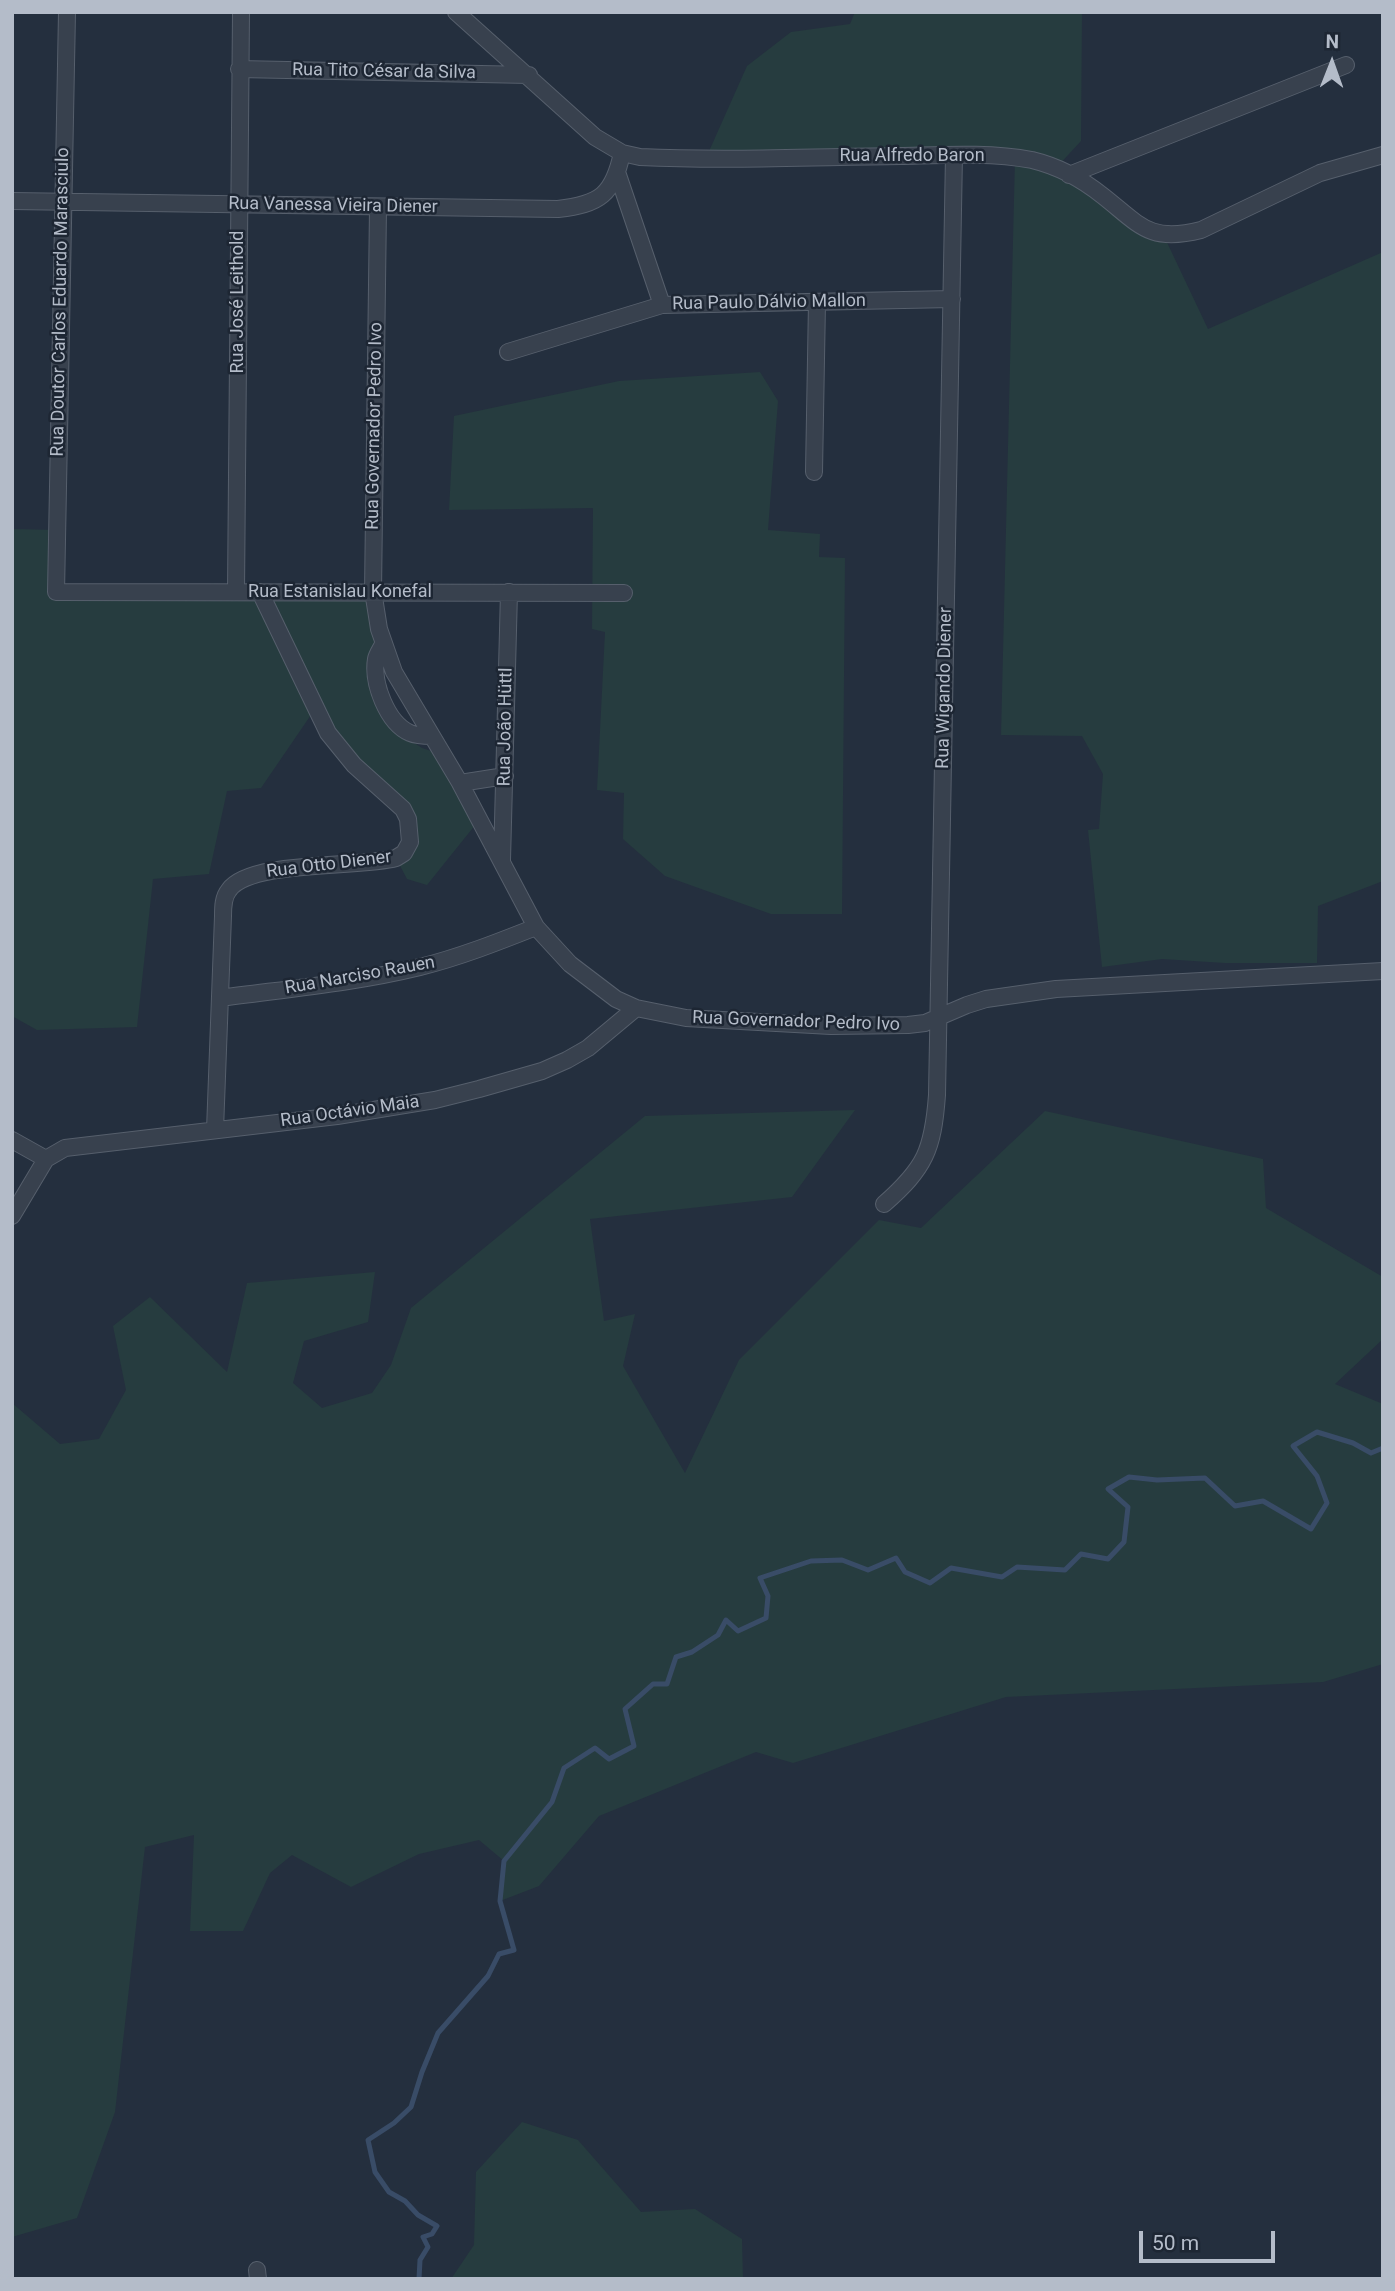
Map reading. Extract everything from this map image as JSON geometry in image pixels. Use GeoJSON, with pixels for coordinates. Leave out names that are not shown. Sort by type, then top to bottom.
{"type":"FeatureCollection","features":[{"type":"Feature","properties":{"kind":"street","name":"Rua Doutor Carlos Eduardo Marasciulo"},"geometry":{"type":"LineString","coordinates":[[56,592],[66,12]]}},
{"type":"Feature","properties":{"kind":"street","name":"Rua José Leithold"},"geometry":{"type":"LineString","coordinates":[[236,592],[240,12]]}},
{"type":"Feature","properties":{"kind":"street","name":"Rua Alfredo Baron"},"geometry":{"type":"LineString","coordinates":[[456,12],[595,137],[622,153],[640,157],[1015,157],[1035,161],[1069,175],[1101,194],[1143,228],[1163,234],[1180,235],[1201,230],[1320,173],[1383,155]]}},
{"type":"Feature","properties":{"kind":"street"},"geometry":{"type":"LineString","coordinates":[[1069,175],[1346,65]]}},
{"type":"Feature","properties":{"kind":"street","name":"Rua Tito César da Silva"},"geometry":{"type":"LineString","coordinates":[[239,69],[528,75]]}},
{"type":"Feature","properties":{"kind":"street"},"geometry":{"type":"LineString","coordinates":[[622,153],[618,175],[662,305]]}},
{"type":"Feature","properties":{"kind":"street","name":"Rua Wigando Diener"},"geometry":{"type":"LineString","coordinates":[[884,1204],[918,1170],[931,1140],[937,1095],[954,155]]}},
{"type":"Feature","properties":{"kind":"street","name":"Rua Vanessa Vieira Diener"},"geometry":{"type":"LineString","coordinates":[[12,201],[536,210],[578,207],[600,197],[611,188],[618,175]]}},
{"type":"Feature","properties":{"kind":"street","name":"Rua Governador Pedro Ivo"},"geometry":{"type":"LineString","coordinates":[[378,208],[373,591],[383,644],[394,672],[460,783],[536,927],[553,947],[591,981],[615,999],[636,1009],[686,1018],[831,1026],[925,1023],[986,999],[1038,991],[1383,971]]}},
{"type":"Feature","properties":{"kind":"street","name":"Rua Paulo Dálvio Mallon"},"geometry":{"type":"LineString","coordinates":[[508,352],[662,305],[952,299]]}},
{"type":"Feature","properties":{"kind":"street"},"geometry":{"type":"LineString","coordinates":[[814,472],[817,302]]}},
{"type":"Feature","properties":{"kind":"street","name":"Rua Estanislau Konefal"},"geometry":{"type":"LineString","coordinates":[[56,592],[624,593]]}},
{"type":"Feature","properties":{"kind":"street","name":"Rua Otto Diener"},"geometry":{"type":"LineString","coordinates":[[215,1130],[223,908],[229,889],[250,876],[271,872],[396,858],[404,853],[410,842],[411,830],[402,809],[354,765],[328,733],[260,592]]}},
{"type":"Feature","properties":{"kind":"street","name":"Rua João Hüttl"},"geometry":{"type":"LineString","coordinates":[[502,863],[509,592]]}},
{"type":"Feature","properties":{"kind":"street","name":"Rua Governador Pedro Ivo"},"geometry":{"type":"LineString","coordinates":[[383,644],[376,658],[376,671],[384,704],[396,722],[409,733],[432,736]]}},
{"type":"Feature","properties":{"kind":"street"},"geometry":{"type":"LineString","coordinates":[[460,783],[505,776]]}},
{"type":"Feature","properties":{"kind":"street","name":"Rua Narciso Rauen"},"geometry":{"type":"LineString","coordinates":[[220,998],[354,980],[420,967],[486,947],[536,927]]}},
{"type":"Feature","properties":{"kind":"street","name":"Rua Octávio Maia"},"geometry":{"type":"LineString","coordinates":[[46,1159],[55,1152],[80,1145],[380,1110],[512,1081],[568,1060],[588,1048],[636,1009]]}},
{"type":"Feature","properties":{"kind":"street"},"geometry":{"type":"LineString","coordinates":[[12,1140],[46,1159],[12,1216]]}},
{"type":"Feature","properties":{"kind":"green space"},"geometry":{"type":"Polygon","coordinates":[[[855,12],[1082,12],[1081,141],[1056,168],[1163,234],[1208,329],[1383,252],[1383,881],[1318,906],[1317,963],[1225,963],[1162,959],[1102,967],[1088,830],[1099,829],[1103,774],[1082,736],[1001,735],[1015,158],[706,158],[747,66],[791,32],[850,24],[855,12]]]}},
{"type":"Feature","properties":{"kind":"green space"},"geometry":{"type":"Polygon","coordinates":[[[760,372],[778,401],[768,530],[820,534],[819,557],[845,558],[842,914],[771,914],[665,876],[623,839],[624,793],[597,790],[605,632],[592,629],[593,508],[449,510],[454,416],[619,381],[760,372]]]}},
{"type":"Feature","properties":{"kind":"green space"},"geometry":{"type":"Polygon","coordinates":[[[12,529],[57,530],[56,591],[373,591],[379,629],[372,667],[393,729],[422,748],[443,755],[480,819],[427,885],[407,879],[396,858],[411,830],[315,709],[261,788],[227,791],[209,874],[153,879],[137,1027],[37,1030],[12,1016],[12,529]]]}},
{"type":"Feature","properties":{"kind":"green space"},"geometry":{"type":"Polygon","coordinates":[[[855,1110],[792,1197],[590,1219],[604,1321],[635,1314],[623,1366],[685,1473],[739,1360],[879,1220],[921,1228],[1045,1111],[1263,1159],[1266,1208],[1383,1277],[1383,1339],[1335,1384],[1383,1404],[1383,1664],[1323,1682],[1006,1697],[793,1763],[756,1752],[599,1816],[539,1886],[500,1901],[504,1861],[479,1840],[419,1854],[351,1887],[292,1855],[270,1873],[243,1931],[190,1931],[194,1835],[145,1847],[115,2112],[77,2218],[12,2237],[12,1403],[60,1444],[99,1439],[126,1390],[113,1326],[150,1297],[227,1372],[247,1283],[375,1272],[368,1322],[304,1341],[293,1383],[322,1408],[372,1393],[391,1365],[411,1308],[645,1116],[855,1110]]]}},
{"type":"Feature","properties":{"kind":"green space"},"geometry":{"type":"Polygon","coordinates":[[[522,2122],[578,2140],[641,2212],[695,2209],[742,2239],[743,2279],[451,2279],[474,2245],[476,2172],[522,2122]]]}},
{"type":"Feature","properties":{"kind":"waterway"},"geometry":{"type":"LineString","coordinates":[[419,2279],[420,2260],[428,2247],[423,2237],[432,2234],[437,2226],[389,2192],[375,2172],[368,2140],[394,2123],[411,2107],[438,2033],[488,1976],[499,1954],[514,1950],[500,1901],[504,1861],[552,1802],[564,1768],[595,1748],[609,1759],[634,1746],[625,1709],[653,1684],[667,1684],[676,1657],[692,1652],[718,1635],[726,1620],[738,1631],[766,1618],[768,1596],[760,1578],[811,1561],[842,1560],[868,1570],[896,1558],[905,1572],[930,1583],[951,1568],[1002,1577],[1017,1567],[1065,1570],[1081,1554],[1108,1559],[1124,1542],[1128,1507],[1108,1489],[1129,1477],[1157,1480],[1205,1478],[1235,1506],[1263,1501],[1311,1529],[1327,1503],[1317,1476],[1293,1446],[1317,1432],[1353,1443],[1371,1453],[1383,1448]]}}]}
